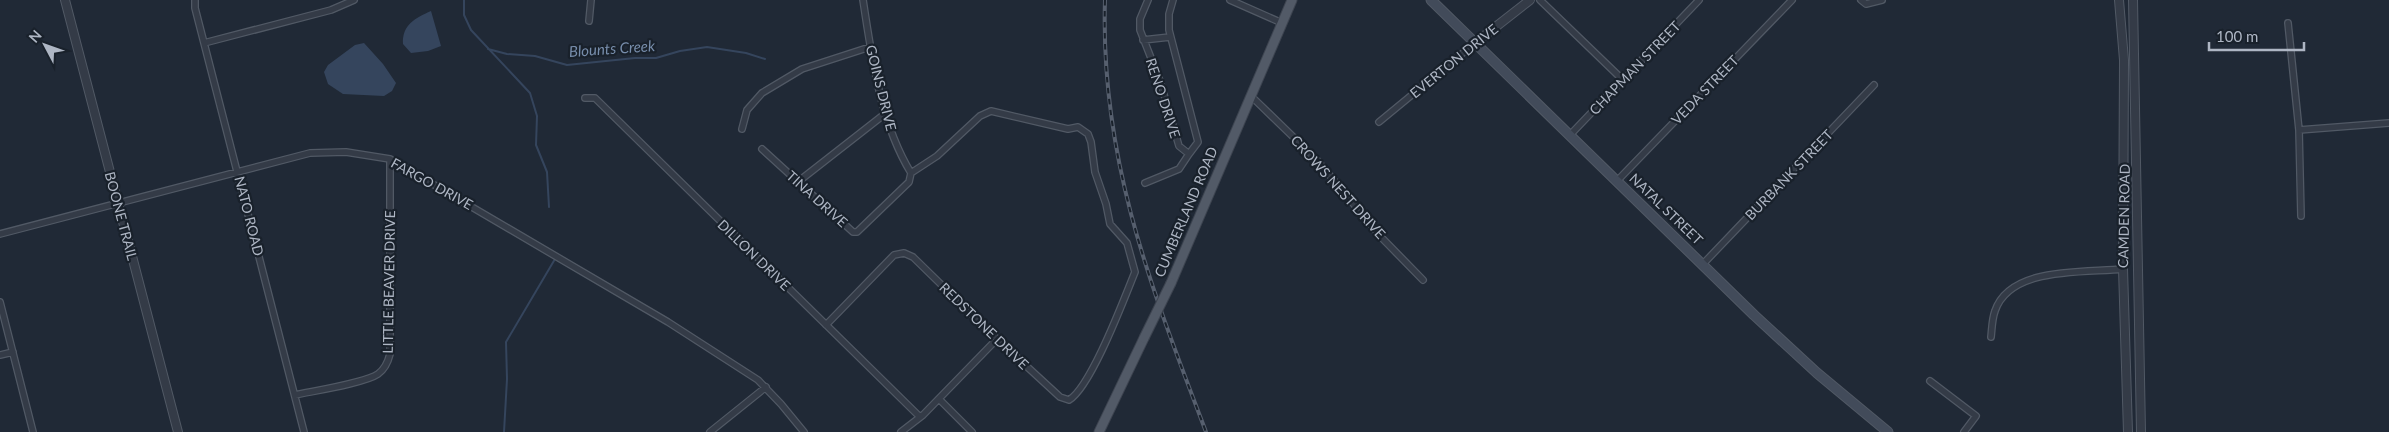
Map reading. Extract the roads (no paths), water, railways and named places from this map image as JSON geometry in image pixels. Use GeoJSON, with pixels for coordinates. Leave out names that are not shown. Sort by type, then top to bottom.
{"type":"FeatureCollection","features":[{"type":"Feature","properties":{"kind":"main road","name":"CUMBERLAND ROAD"},"geometry":{"type":"LineString","coordinates":[[1100,432],[1171,282],[1292,0]]}},
{"type":"Feature","properties":{"kind":"main road","name":"NATAL STREET"},"geometry":{"type":"LineString","coordinates":[[1431,0],[1817,373],[1888,432]]}},
{"type":"Feature","properties":{"kind":"street","name":"BOONE TRAIL"},"geometry":{"type":"LineString","coordinates":[[65,0],[178,432]]}},
{"type":"Feature","properties":{"kind":"street","name":"NATO ROAD"},"geometry":{"type":"LineString","coordinates":[[195,0],[195,8],[204,44],[304,432]]}},
{"type":"Feature","properties":{"kind":"street"},"geometry":{"type":"LineString","coordinates":[[204,44],[331,10],[354,0]]}},
{"type":"Feature","properties":{"kind":"street"},"geometry":{"type":"LineString","coordinates":[[589,21],[591,0]]}},
{"type":"Feature","properties":{"kind":"street","name":"GOINS DRIVE"},"geometry":{"type":"LineString","coordinates":[[863,0],[870,47],[886,113],[904,162],[911,173]]}},
{"type":"Feature","properties":{"kind":"street","name":"RENO DRIVE"},"geometry":{"type":"LineString","coordinates":[[1148,0],[1140,19],[1142,40],[1160,80],[1179,146],[1189,154],[1198,142],[1170,37],[1169,14],[1173,0]]}},
{"type":"Feature","properties":{"kind":"street"},"geometry":{"type":"LineString","coordinates":[[1230,0],[1282,23]]}},
{"type":"Feature","properties":{"kind":"street","name":"EVERTON DRIVE"},"geometry":{"type":"LineString","coordinates":[[1379,122],[1530,0]]}},
{"type":"Feature","properties":{"kind":"street"},"geometry":{"type":"LineString","coordinates":[[1540,0],[1623,80]]}},
{"type":"Feature","properties":{"kind":"street"},"geometry":{"type":"LineString","coordinates":[[1688,0],[1694,6]]}},
{"type":"Feature","properties":{"kind":"street","name":"CHAPMAN STREET"},"geometry":{"type":"LineString","coordinates":[[1570,136],[1699,0]]}},
{"type":"Feature","properties":{"kind":"street","name":"VEDA STREET"},"geometry":{"type":"LineString","coordinates":[[1617,181],[1792,0]]}},
{"type":"Feature","properties":{"kind":"street"},"geometry":{"type":"LineString","coordinates":[[1861,0],[1866,4],[1882,0]]}},
{"type":"Feature","properties":{"kind":"street","name":"CAMDEN ROAD"},"geometry":{"type":"LineString","coordinates":[[2119,0],[2124,66],[2123,269],[2128,432]]}},
{"type":"Feature","properties":{"kind":"street","name":"CAMDEN ROAD"},"geometry":{"type":"LineString","coordinates":[[2133,0],[2141,432]]}},
{"type":"Feature","properties":{"kind":"street"},"geometry":{"type":"LineString","coordinates":[[2288,23],[2299,130],[2301,216]]}},
{"type":"Feature","properties":{"kind":"street"},"geometry":{"type":"LineString","coordinates":[[1142,40],[1170,37]]}},
{"type":"Feature","properties":{"kind":"street"},"geometry":{"type":"LineString","coordinates":[[742,129],[747,110],[762,93],[802,69],[870,47]]}},
{"type":"Feature","properties":{"kind":"street","name":"BURBANK STREET"},"geometry":{"type":"LineString","coordinates":[[1704,264],[1874,85]]}},
{"type":"Feature","properties":{"kind":"street","name":"CROWS NEST DRIVE"},"geometry":{"type":"LineString","coordinates":[[1252,96],[1317,160],[1381,237],[1423,280]]}},
{"type":"Feature","properties":{"kind":"street","name":"DILLON DRIVE"},"geometry":{"type":"LineString","coordinates":[[585,98],[595,98],[920,417]]}},
{"type":"Feature","properties":{"kind":"street","name":"REDSTONE DRIVE"},"geometry":{"type":"LineString","coordinates":[[826,325],[894,255],[904,253],[913,257],[997,340],[1060,398],[1069,400],[1077,395],[1087,378],[1136,272],[1127,243],[1110,224],[1106,204],[1095,172],[1092,142],[1088,134],[1078,127],[1068,129],[991,111],[980,116],[937,156],[911,173]]}},
{"type":"Feature","properties":{"kind":"street"},"geometry":{"type":"LineString","coordinates":[[799,181],[886,113]]}},
{"type":"Feature","properties":{"kind":"street"},"geometry":{"type":"LineString","coordinates":[[2299,130],[2389,123]]}},
{"type":"Feature","properties":{"kind":"street","name":"TINA DRIVE"},"geometry":{"type":"LineString","coordinates":[[762,149],[853,232],[857,232],[909,182],[911,173]]}},
{"type":"Feature","properties":{"kind":"street","name":"FARGO DRIVE"},"geometry":{"type":"LineString","coordinates":[[0,234],[118,204],[238,170],[310,153],[346,152],[390,159],[668,322],[766,387],[804,432]]}},
{"type":"Feature","properties":{"kind":"street"},"geometry":{"type":"LineString","coordinates":[[1146,183],[1180,169],[1189,154]]}},
{"type":"Feature","properties":{"kind":"street","name":"LITTLE BEAVER DRIVE"},"geometry":{"type":"LineString","coordinates":[[295,396],[371,378],[383,370],[388,361],[390,354],[390,159]]}},
{"type":"Feature","properties":{"kind":"street"},"geometry":{"type":"LineString","coordinates":[[1991,337],[1996,309],[2012,287],[2026,281],[2055,274],[2123,269]]}},
{"type":"Feature","properties":{"kind":"street"},"geometry":{"type":"LineString","coordinates":[[0,302],[33,432]]}},
{"type":"Feature","properties":{"kind":"street"},"geometry":{"type":"LineString","coordinates":[[901,432],[939,399],[997,340]]}},
{"type":"Feature","properties":{"kind":"street"},"geometry":{"type":"LineString","coordinates":[[0,355],[13,352]]}},
{"type":"Feature","properties":{"kind":"street"},"geometry":{"type":"LineString","coordinates":[[1930,381],[1976,416],[1964,432]]}},
{"type":"Feature","properties":{"kind":"street"},"geometry":{"type":"LineString","coordinates":[[710,432],[766,387]]}},
{"type":"Feature","properties":{"kind":"street"},"geometry":{"type":"LineString","coordinates":[[939,399],[972,432]]}},
{"type":"Feature","properties":{"kind":"water"},"geometry":{"type":"Polygon","coordinates":[[[431,11],[441,46],[428,51],[411,53],[403,44],[403,37],[407,27],[420,16],[431,11]]]}},
{"type":"Feature","properties":{"kind":"water"},"geometry":{"type":"Polygon","coordinates":[[[364,43],[383,64],[396,83],[392,91],[384,96],[343,94],[328,84],[324,72],[328,65],[355,45],[364,43]]]}},
{"type":"Feature","properties":{"kind":"waterway"},"geometry":{"type":"LineString","coordinates":[[464,0],[464,15],[471,30],[530,93],[537,116],[536,145],[547,172],[549,207]]}},
{"type":"Feature","properties":{"kind":"waterway","name":"Blounts Creek"},"geometry":{"type":"LineString","coordinates":[[488,49],[507,54],[535,56],[567,65],[635,58],[656,58],[680,51],[707,47],[746,53],[765,59]]}},
{"type":"Feature","properties":{"kind":"waterway"},"geometry":{"type":"LineString","coordinates":[[504,432],[507,379],[506,342],[555,259]]}},
{"type":"Feature","properties":{"kind":"railway"},"geometry":{"type":"LineString","coordinates":[[1105,0],[1106,58],[1111,114],[1120,168],[1149,274],[1166,326],[1206,432]]}}]}
